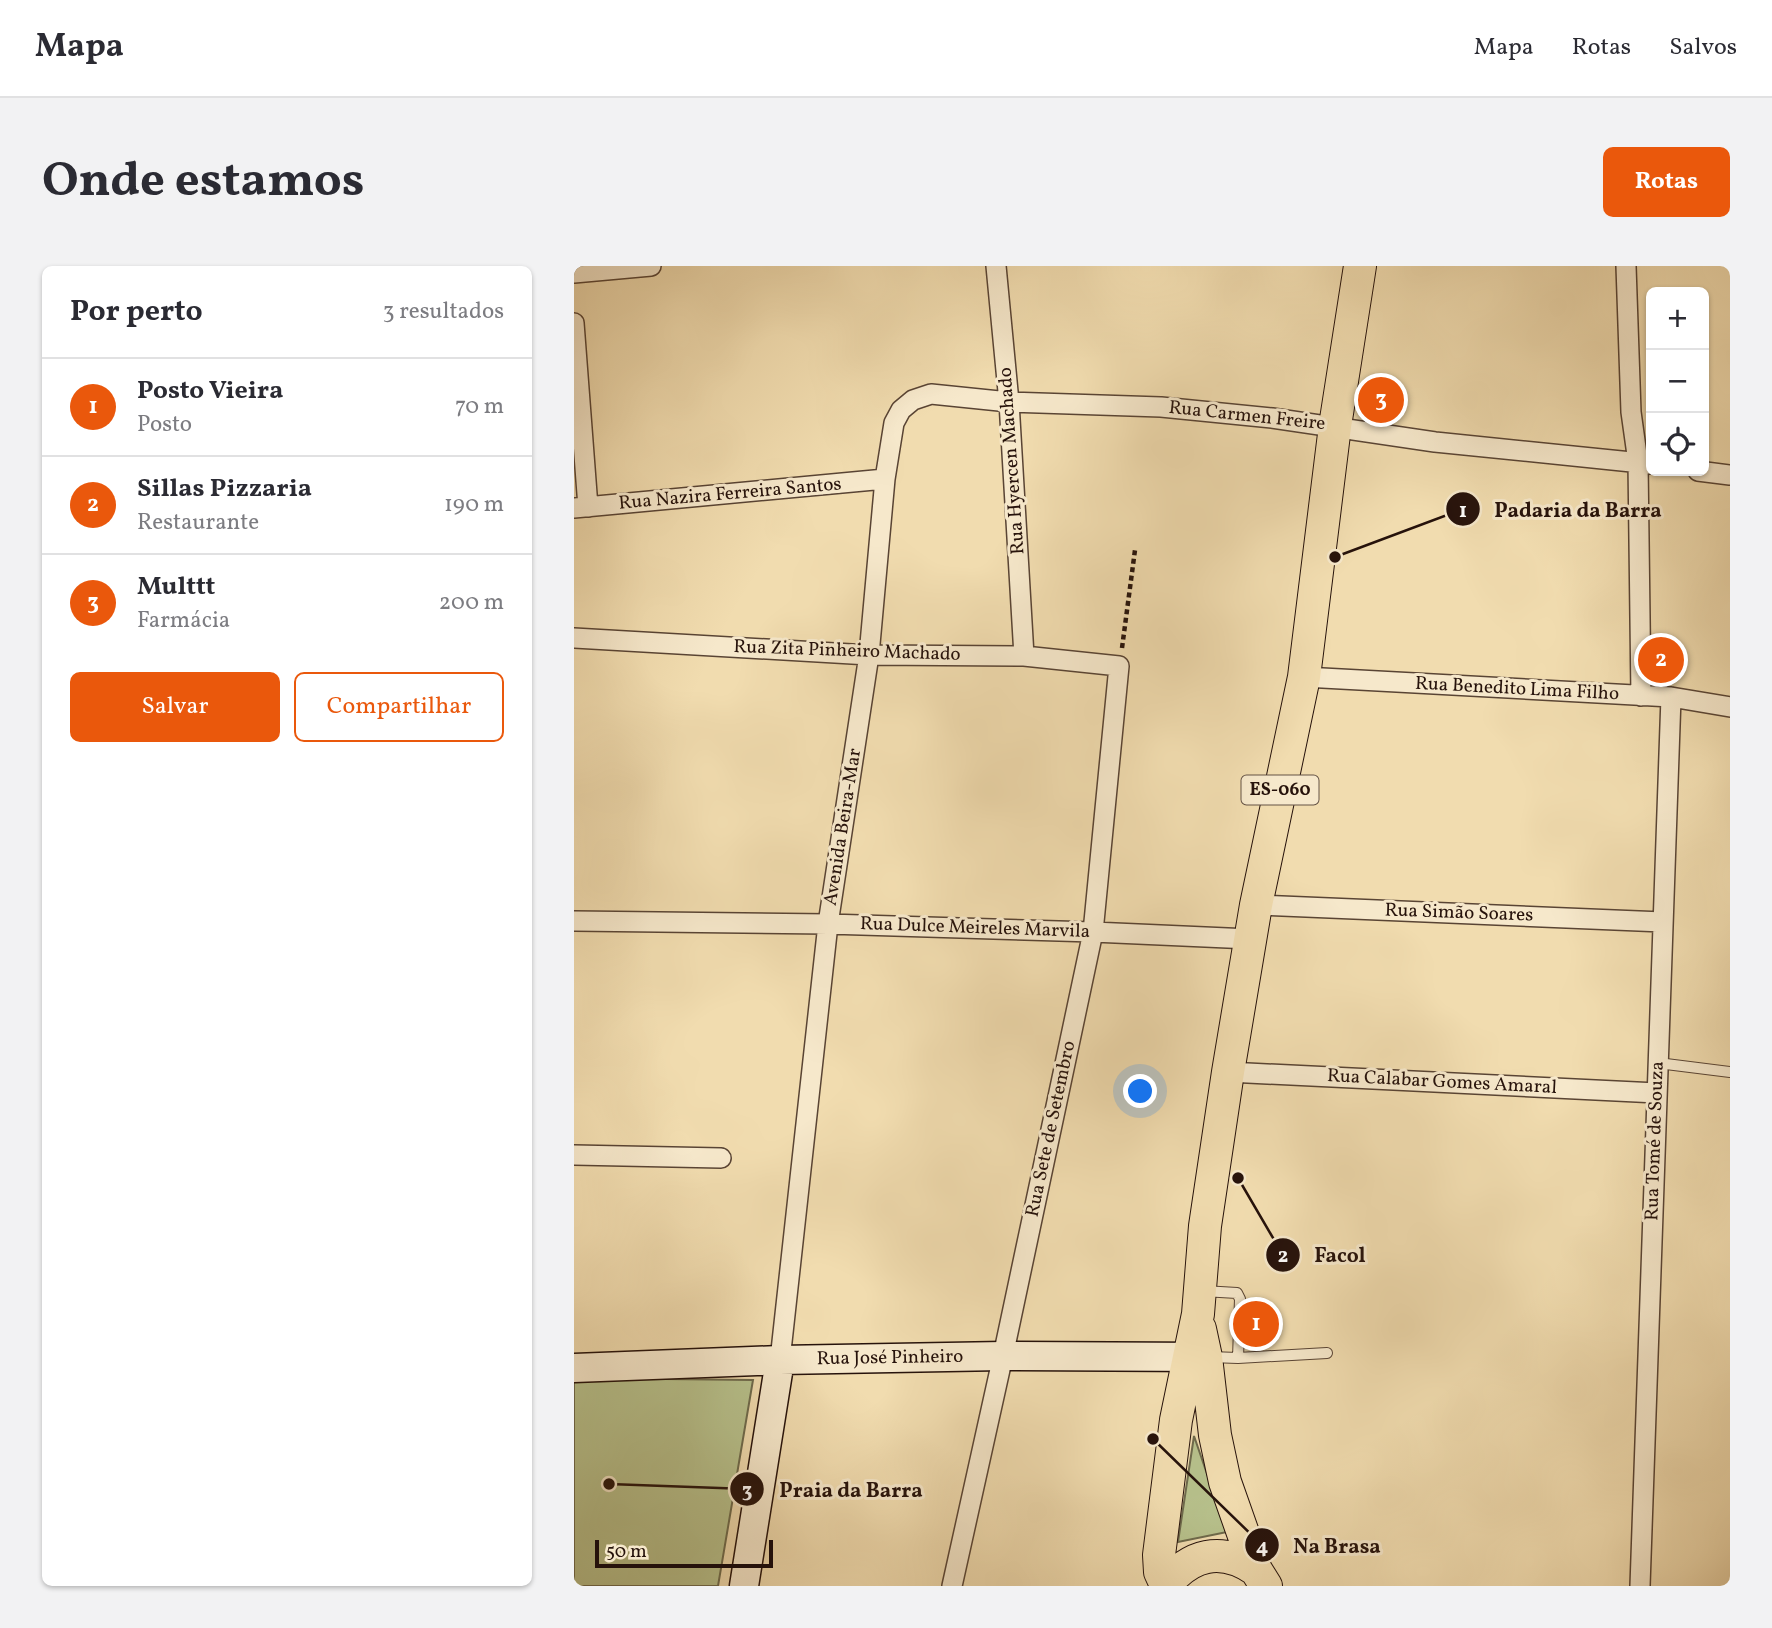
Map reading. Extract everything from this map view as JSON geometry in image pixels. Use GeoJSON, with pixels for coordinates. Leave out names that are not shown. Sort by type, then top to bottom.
{"type":"FeatureCollection","features":[{"type":"Feature","properties":{"kind":"main road","name":"ES-060"},"geometry":{"type":"LineString","coordinates":[[1261,1578],[1225,1482],[1197,1357],[1199,1303],[1205,1226],[1250,939],[1304,677],[1335,426],[1360,266]]}},
{"type":"Feature","properties":{"kind":"main road","name":"ES-060"},"geometry":{"type":"LineString","coordinates":[[1197,1357],[1176,1420],[1159,1555],[1160,1572],[1166,1586],[1186,1565],[1214,1555],[1243,1562],[1261,1578]]}},
{"type":"Feature","properties":{"kind":"street"},"geometry":{"type":"LineString","coordinates":[[574,273],[651,266]]}},
{"type":"Feature","properties":{"kind":"street","name":"Rua Hyercen Machado"},"geometry":{"type":"LineString","coordinates":[[996,266],[1009,402],[1024,656]]}},
{"type":"Feature","properties":{"kind":"street"},"geometry":{"type":"LineString","coordinates":[[1626,266],[1631,411],[1645,463],[1642,696]]}},
{"type":"Feature","properties":{"kind":"street"},"geometry":{"type":"LineString","coordinates":[[574,323],[581,508]]}},
{"type":"Feature","properties":{"kind":"street","name":"Avenida Beira-Mar"},"geometry":{"type":"LineString","coordinates":[[780,1360],[828,924],[869,655],[885,479],[894,423],[901,410],[913,400],[932,394],[1009,402]]}},
{"type":"Feature","properties":{"kind":"street","name":"Rua Carmen Freire"},"geometry":{"type":"LineString","coordinates":[[1009,402],[1161,407],[1335,426],[1435,442],[1645,463]]}},
{"type":"Feature","properties":{"kind":"street"},"geometry":{"type":"LineString","coordinates":[[1709,472],[1730,475]]}},
{"type":"Feature","properties":{"kind":"street","name":"Rua Nazira Ferreira Santos"},"geometry":{"type":"LineString","coordinates":[[581,508],[885,479]]}},
{"type":"Feature","properties":{"kind":"street","name":"Rua Zita Pinheiro Machado"},"geometry":{"type":"LineString","coordinates":[[574,638],[869,655],[1024,656],[1119,666]]}},
{"type":"Feature","properties":{"kind":"street","name":"Rua Sete de Setembro"},"geometry":{"type":"LineString","coordinates":[[952,1586],[1093,932],[1119,666]]}},
{"type":"Feature","properties":{"kind":"street","name":"Rua Benedito Lima Filho"},"geometry":{"type":"LineString","coordinates":[[1304,677],[1671,697],[1730,707]]}},
{"type":"Feature","properties":{"kind":"street","name":"Rua Tomé de Souza"},"geometry":{"type":"LineString","coordinates":[[1640,1586],[1671,697]]}},
{"type":"Feature","properties":{"kind":"street","name":"Rua Simão Soares"},"geometry":{"type":"LineString","coordinates":[[1256,905],[1663,922]]}},
{"type":"Feature","properties":{"kind":"street","name":"Rua Dulce Meireles Marvila"},"geometry":{"type":"LineString","coordinates":[[574,921],[828,924],[1250,939]]}},
{"type":"Feature","properties":{"kind":"street","name":"Rua Calabar Gomes Amaral"},"geometry":{"type":"LineString","coordinates":[[1228,1072],[1657,1093]]}},
{"type":"Feature","properties":{"kind":"street"},"geometry":{"type":"LineString","coordinates":[[574,1155],[721,1158]]}},
{"type":"Feature","properties":{"kind":"street","name":"Rua José Pinheiro"},"geometry":{"type":"LineString","coordinates":[[574,1368],[780,1360],[1003,1356],[1197,1357]]}},
{"type":"Feature","properties":{"kind":"street"},"geometry":{"type":"LineString","coordinates":[[744,1586],[780,1360]]}},
{"type":"Feature","properties":{"kind":"lane"},"geometry":{"type":"LineString","coordinates":[[1658,1063],[1730,1072]]}},
{"type":"Feature","properties":{"kind":"lane"},"geometry":{"type":"LineString","coordinates":[[1199,1303],[1237,1293],[1240,1299],[1238,1358]]}},
{"type":"Feature","properties":{"kind":"lane"},"geometry":{"type":"LineString","coordinates":[[1197,1357],[1238,1358],[1327,1353]]}},
{"type":"Feature","properties":{"kind":"path"},"geometry":{"type":"LineString","coordinates":[[1119,666],[1135,550]]}},
{"type":"Feature","properties":{"kind":"green space"},"geometry":{"type":"Polygon","coordinates":[[[574,1378],[753,1380],[718,1586],[574,1586],[574,1378]]]}},
{"type":"Feature","properties":{"kind":"green space"},"geometry":{"type":"Polygon","coordinates":[[[1194,1436],[1227,1532],[1178,1542],[1194,1436]]]}},
{"type":"Feature","properties":{"kind":"place","name":"Multtt"},"geometry":{"type":"Point","coordinates":[1381,400]}},
{"type":"Feature","properties":{"kind":"place","name":"Padaria da Barra"},"geometry":{"type":"Point","coordinates":[1335,557]}},
{"type":"Feature","properties":{"kind":"place","name":"Sillas Pizzaria"},"geometry":{"type":"Point","coordinates":[1661,660]}},
{"type":"Feature","properties":{"kind":"place","name":"Facol"},"geometry":{"type":"Point","coordinates":[1238,1178]}},
{"type":"Feature","properties":{"kind":"place","name":"Posto Vieira"},"geometry":{"type":"Point","coordinates":[1256,1324]}},
{"type":"Feature","properties":{"kind":"place","name":"Na Brasa"},"geometry":{"type":"Point","coordinates":[1153,1439]}},
{"type":"Feature","properties":{"kind":"place","name":"Praia da Barra"},"geometry":{"type":"Point","coordinates":[609,1484]}}]}
